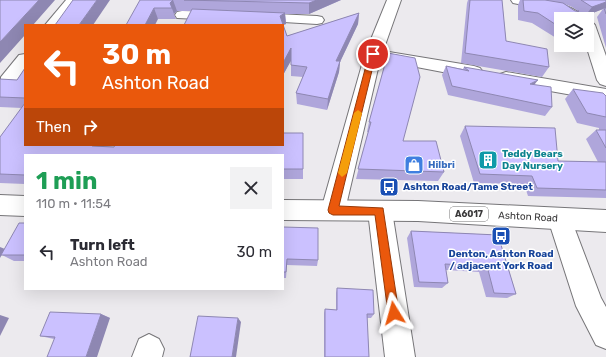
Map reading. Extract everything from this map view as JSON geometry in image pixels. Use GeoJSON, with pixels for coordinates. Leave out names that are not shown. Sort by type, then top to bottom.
{"type":"FeatureCollection","features":[{"type":"Feature","properties":{"kind":"main road"},"geometry":{"type":"LineString","coordinates":[[54,24],[74,0]]}},
{"type":"Feature","properties":{"kind":"main road"},"geometry":{"type":"LineString","coordinates":[[187,0],[179,20],[234,16],[317,20]]}},
{"type":"Feature","properties":{"kind":"main road"},"geometry":{"type":"LineString","coordinates":[[333,210],[373,54],[394,0]]}},
{"type":"Feature","properties":{"kind":"main road"},"geometry":{"type":"LineString","coordinates":[[518,0],[562,7],[569,12]]}},
{"type":"Feature","properties":{"kind":"main road"},"geometry":{"type":"LineString","coordinates":[[594,45],[606,80]]}},
{"type":"Feature","properties":{"kind":"main road"},"geometry":{"type":"LineString","coordinates":[[373,54],[606,95]]}},
{"type":"Feature","properties":{"kind":"main road"},"geometry":{"type":"LineString","coordinates":[[3,81],[24,60]]}},
{"type":"Feature","properties":{"kind":"main road"},"geometry":{"type":"LineString","coordinates":[[3,81],[24,82]]}},
{"type":"Feature","properties":{"kind":"main road"},"geometry":{"type":"LineString","coordinates":[[0,205],[24,206]]}},
{"type":"Feature","properties":{"kind":"main road","name":"Ashton Road"},"geometry":{"type":"LineString","coordinates":[[284,210],[380,211],[606,221]]}},
{"type":"Feature","properties":{"kind":"main road"},"geometry":{"type":"LineString","coordinates":[[380,211],[400,357]]}},
{"type":"Feature","properties":{"kind":"main road"},"geometry":{"type":"LineString","coordinates":[[560,219],[590,306],[606,335]]}},
{"type":"Feature","properties":{"kind":"building"},"geometry":{"type":"Polygon","coordinates":[[[0,0],[39,0],[0,42],[0,0]]]}},
{"type":"Feature","properties":{"kind":"building"},"geometry":{"type":"Polygon","coordinates":[[[73,0],[97,0],[80,24],[56,24],[73,0]]]}},
{"type":"Feature","properties":{"kind":"building"},"geometry":{"type":"Polygon","coordinates":[[[140,0],[173,0],[170,3],[172,8],[154,8],[146,24],[127,24],[140,0]]]}},
{"type":"Feature","properties":{"kind":"building"},"geometry":{"type":"Polygon","coordinates":[[[184,0],[317,0],[309,3],[184,0]]]}},
{"type":"Feature","properties":{"kind":"building"},"geometry":{"type":"Polygon","coordinates":[[[470,0],[502,0],[506,41],[547,49],[549,67],[465,53],[470,0]]]}},
{"type":"Feature","properties":{"kind":"building"},"geometry":{"type":"Polygon","coordinates":[[[523,0],[545,0],[563,3],[575,11],[579,11],[554,12],[554,23],[538,13],[524,11],[523,0]]]}},
{"type":"Feature","properties":{"kind":"building"},"geometry":{"type":"Polygon","coordinates":[[[581,0],[606,0],[606,2],[592,7],[581,0]]]}},
{"type":"Feature","properties":{"kind":"building"},"geometry":{"type":"Polygon","coordinates":[[[192,9],[285,13],[280,16],[283,24],[184,24],[192,9]]]}},
{"type":"Feature","properties":{"kind":"building"},"geometry":{"type":"Polygon","coordinates":[[[359,13],[336,61],[340,61],[328,99],[296,93],[307,67],[291,65],[291,48],[284,61],[284,27],[287,36],[359,13]]]}},
{"type":"Feature","properties":{"kind":"building"},"geometry":{"type":"Polygon","coordinates":[[[388,53],[415,58],[420,77],[403,141],[436,141],[444,172],[358,169],[388,53]]]}},
{"type":"Feature","properties":{"kind":"building"},"geometry":{"type":"Polygon","coordinates":[[[446,66],[469,71],[464,67],[538,80],[530,84],[551,87],[552,107],[452,86],[446,66]]]}},
{"type":"Feature","properties":{"kind":"building"},"geometry":{"type":"Polygon","coordinates":[[[24,70],[24,98],[0,97],[0,79],[17,80],[24,70]]]}},
{"type":"Feature","properties":{"kind":"building"},"geometry":{"type":"Polygon","coordinates":[[[573,89],[603,93],[606,96],[606,117],[587,113],[573,89]]]}},
{"type":"Feature","properties":{"kind":"building"},"geometry":{"type":"Polygon","coordinates":[[[24,104],[24,146],[284,146],[284,133],[303,133],[303,169],[284,169],[284,154],[24,154],[24,175],[0,174],[0,137],[24,104]]]}},
{"type":"Feature","properties":{"kind":"building"},"geometry":{"type":"Polygon","coordinates":[[[465,126],[555,128],[558,161],[606,162],[606,190],[537,188],[532,176],[480,174],[465,126]]]}},
{"type":"Feature","properties":{"kind":"building"},"geometry":{"type":"Polygon","coordinates":[[[596,130],[606,130],[606,148],[596,130]]]}},
{"type":"Feature","properties":{"kind":"building"},"geometry":{"type":"Polygon","coordinates":[[[19,223],[24,223],[24,255],[1,255],[19,223]]]}},
{"type":"Feature","properties":{"kind":"building"},"geometry":{"type":"Polygon","coordinates":[[[284,227],[318,228],[318,260],[287,259],[286,272],[284,272],[284,227]]]}},
{"type":"Feature","properties":{"kind":"building"},"geometry":{"type":"Polygon","coordinates":[[[411,231],[498,235],[516,294],[494,293],[487,266],[445,264],[448,283],[419,282],[411,231]]]}},
{"type":"Feature","properties":{"kind":"building"},"geometry":{"type":"Polygon","coordinates":[[[337,288],[373,290],[374,314],[367,314],[369,357],[325,357],[325,309],[337,310],[337,288]]]}},
{"type":"Feature","properties":{"kind":"building"},"geometry":{"type":"Polygon","coordinates":[[[50,312],[101,314],[86,357],[47,357],[55,337],[40,336],[50,312]]]}},
{"type":"Feature","properties":{"kind":"building"},"geometry":{"type":"Polygon","coordinates":[[[198,316],[238,318],[232,357],[190,357],[198,316]]]}},
{"type":"Feature","properties":{"kind":"slow traffic"},"geometry":{"type":"LineString","coordinates":[[342,173],[358,113]]}},
{"type":"Feature","properties":{"kind":"place","name":"Teddy Bears Day Nursery"},"geometry":{"type":"Point","coordinates":[488,160]}},
{"type":"Feature","properties":{"kind":"place","name":"Hilbri"},"geometry":{"type":"Point","coordinates":[414,165]}},
{"type":"Feature","properties":{"kind":"place","name":"Ashton Road/Tame Street"},"geometry":{"type":"Point","coordinates":[389,187]}},
{"type":"Feature","properties":{"kind":"place","name":"Denton, Ashton Road / adjacent York Road"},"geometry":{"type":"Point","coordinates":[501,236]}},
{"type":"Feature","properties":{"kind":"route"},"geometry":{"type":"LineString","coordinates":[[373,54],[333,210],[380,211],[394,313]]}}]}
